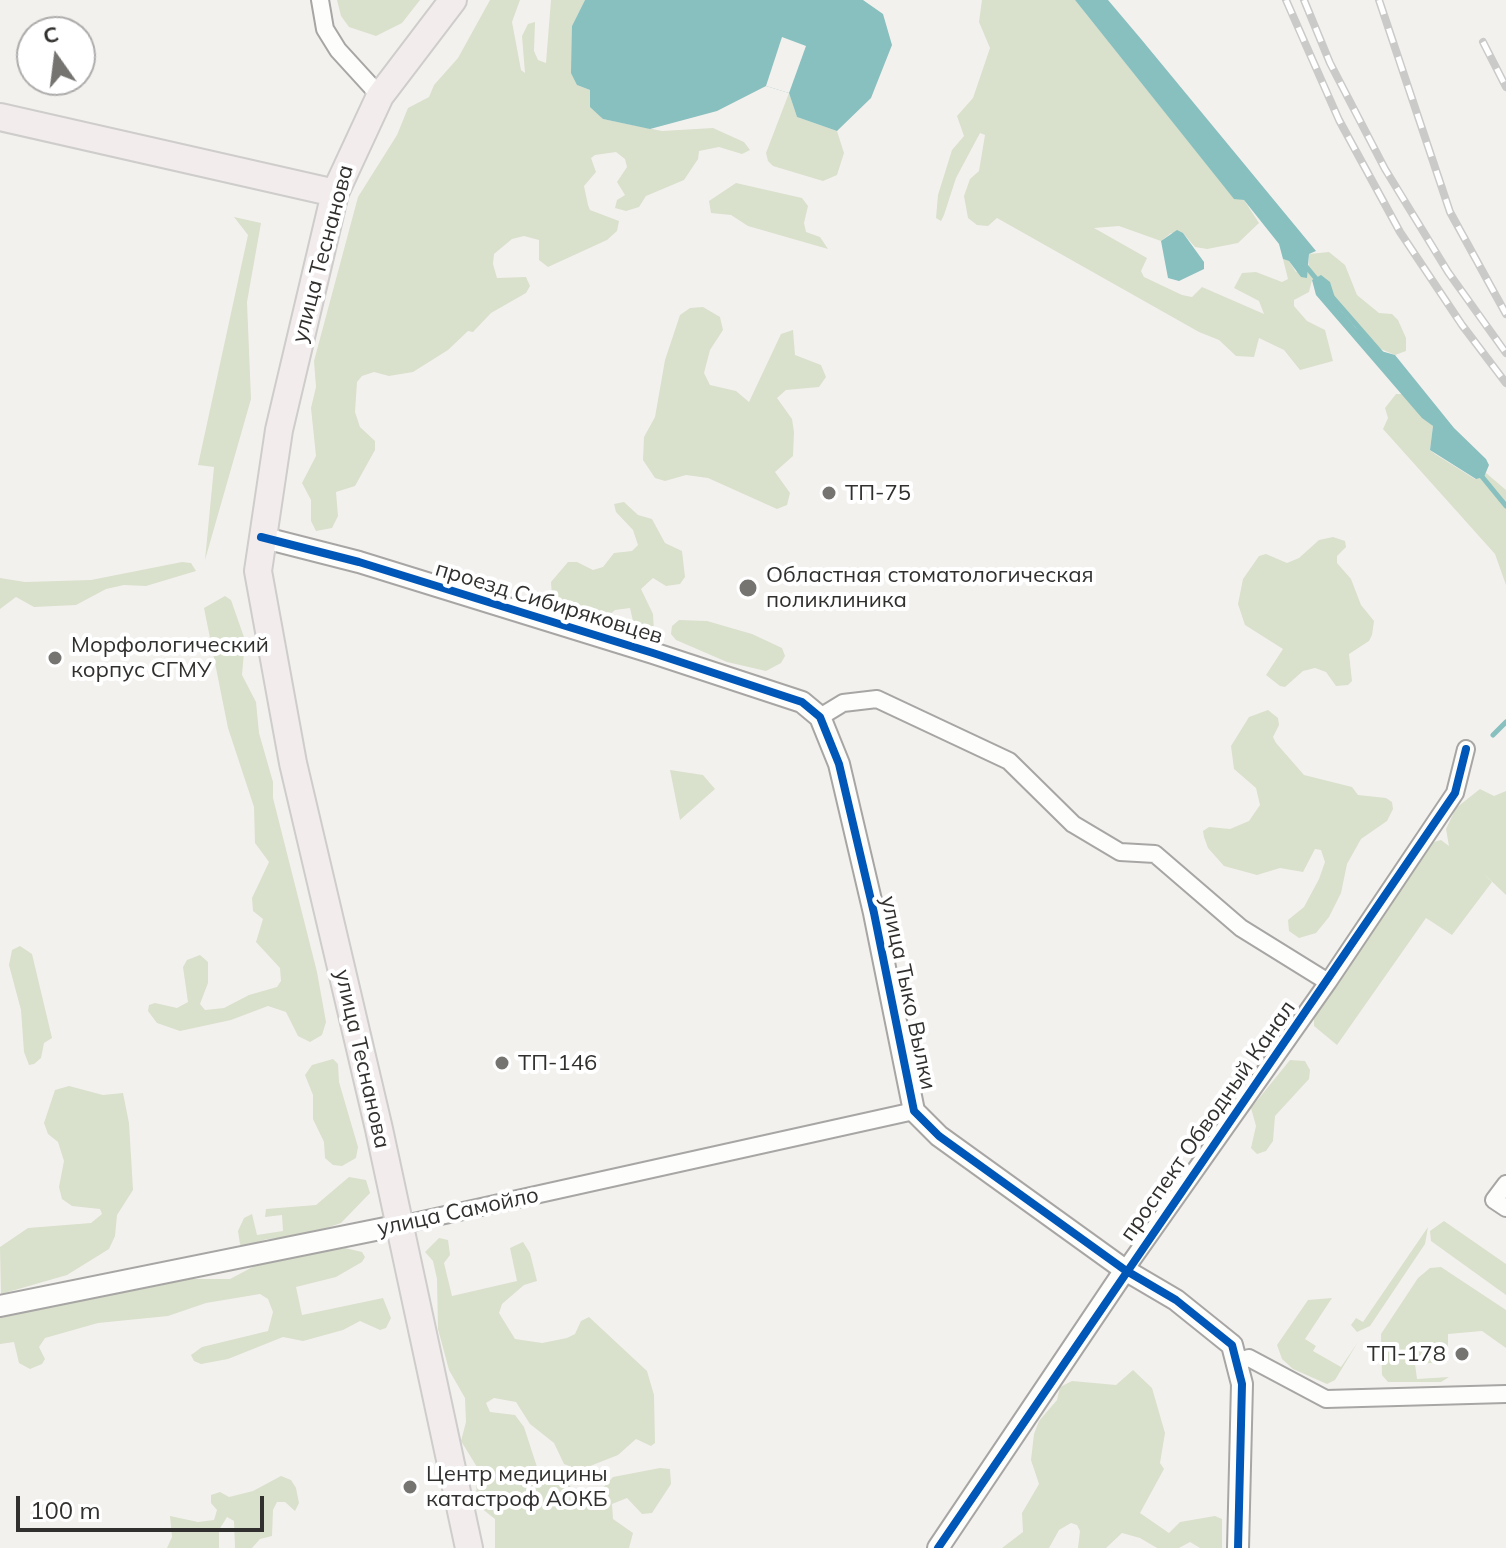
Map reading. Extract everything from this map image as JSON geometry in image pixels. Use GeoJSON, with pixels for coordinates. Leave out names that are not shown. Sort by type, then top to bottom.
{"type":"FeatureCollection","features":[{"type":"Feature","properties":{"kind":"main road","name":"улица Теснанова"},"geometry":{"type":"LineString","coordinates":[[453,0],[380,96],[335,193],[279,430],[258,571],[293,763],[400,1225],[469,1548]]}},
{"type":"Feature","properties":{"kind":"main road"},"geometry":{"type":"LineString","coordinates":[[0,117],[335,193]]}},
{"type":"Feature","properties":{"kind":"street"},"geometry":{"type":"LineString","coordinates":[[320,0],[325,29],[338,50],[380,96]]}},
{"type":"Feature","properties":{"kind":"street","name":"проезд Сибиряковцев"},"geometry":{"type":"LineString","coordinates":[[261,537],[359,562],[653,653],[802,702],[820,717]]}},
{"type":"Feature","properties":{"kind":"street"},"geometry":{"type":"LineString","coordinates":[[820,717],[843,703],[877,699],[927,719],[1009,761],[1073,824],[1120,852],[1155,854],[1241,928],[1328,982]]}},
{"type":"Feature","properties":{"kind":"street","name":"улица Тыко Вылки"},"geometry":{"type":"LineString","coordinates":[[820,717],[842,779],[914,1111],[939,1136],[1125,1270],[1214,1328],[1232,1345],[1239,1361]]}},
{"type":"Feature","properties":{"kind":"street","name":"проспект Обводный Канал"},"geometry":{"type":"LineString","coordinates":[[938,1548],[1125,1270],[1328,982],[1455,793],[1466,749]]}},
{"type":"Feature","properties":{"kind":"street","name":"улица Самойло"},"geometry":{"type":"LineString","coordinates":[[0,1306],[400,1225],[914,1111]]}},
{"type":"Feature","properties":{"kind":"street"},"geometry":{"type":"LineString","coordinates":[[1500,1204],[1506,1184]]}},
{"type":"Feature","properties":{"kind":"street"},"geometry":{"type":"LineString","coordinates":[[1238,1548],[1242,1398],[1239,1361],[1249,1358],[1326,1399],[1506,1394]]}},
{"type":"Feature","properties":{"kind":"green space"},"geometry":{"type":"Polygon","coordinates":[[[337,0],[420,0],[402,23],[376,36],[349,27],[341,16],[337,0]]]}},
{"type":"Feature","properties":{"kind":"green space"},"geometry":{"type":"Polygon","coordinates":[[[490,0],[520,0],[512,22],[521,70],[525,73],[522,36],[528,24],[535,22],[534,51],[538,60],[546,63],[551,0],[585,0],[572,26],[577,85],[590,90],[590,102],[603,119],[662,131],[713,128],[744,142],[750,150],[742,154],[719,147],[699,151],[698,159],[684,180],[646,196],[639,207],[626,211],[615,208],[617,200],[625,195],[617,182],[627,167],[625,159],[616,152],[591,158],[596,172],[584,186],[588,205],[590,210],[619,221],[617,231],[607,240],[548,267],[539,260],[539,240],[524,236],[512,239],[494,254],[493,264],[497,278],[526,277],[530,286],[526,293],[491,313],[473,332],[468,331],[448,350],[413,372],[389,376],[374,372],[362,376],[357,382],[355,412],[360,427],[375,441],[375,450],[355,486],[336,492],[338,516],[332,528],[316,531],[311,521],[311,500],[302,483],[316,456],[311,408],[316,387],[314,361],[358,197],[397,135],[408,108],[429,97],[434,85],[458,58],[490,0]]]}},
{"type":"Feature","properties":{"kind":"green space"},"geometry":{"type":"Polygon","coordinates":[[[982,0],[1075,0],[1234,198],[1244,200],[1259,223],[1238,243],[1207,249],[1195,247],[1183,233],[1171,233],[1161,241],[1119,226],[1094,228],[1147,258],[1141,271],[1144,277],[1192,297],[1202,287],[1264,314],[1259,301],[1234,288],[1242,273],[1256,272],[1282,282],[1288,279],[1283,259],[1289,261],[1296,272],[1309,265],[1309,254],[1329,252],[1345,265],[1357,295],[1379,313],[1392,314],[1398,320],[1406,338],[1406,351],[1395,355],[1371,345],[1338,307],[1329,282],[1312,280],[1309,292],[1294,300],[1294,306],[1307,321],[1325,330],[1333,361],[1300,370],[1284,350],[1259,338],[1254,357],[1236,356],[1219,340],[1199,332],[997,218],[988,226],[977,225],[968,218],[964,196],[970,179],[979,171],[985,135],[980,133],[956,178],[941,221],[936,218],[938,195],[952,150],[964,136],[957,116],[973,98],[990,48],[979,22],[982,0]]]}},
{"type":"Feature","properties":{"kind":"green space"},"geometry":{"type":"Polygon","coordinates":[[[789,93],[797,117],[837,131],[844,153],[837,175],[823,181],[773,166],[768,161],[766,153],[789,93]]]}},
{"type":"Feature","properties":{"kind":"green space"},"geometry":{"type":"Polygon","coordinates":[[[736,183],[802,198],[808,206],[804,223],[806,232],[820,237],[828,249],[748,226],[731,215],[711,213],[709,201],[736,183]]]}},
{"type":"Feature","properties":{"kind":"green space"},"geometry":{"type":"Polygon","coordinates":[[[234,217],[261,223],[247,302],[251,399],[205,560],[214,467],[198,465],[248,235],[234,217]]]}},
{"type":"Feature","properties":{"kind":"green space"},"geometry":{"type":"Polygon","coordinates":[[[703,307],[720,317],[723,330],[710,350],[704,373],[710,385],[736,391],[749,402],[781,334],[793,330],[795,355],[821,365],[826,377],[819,387],[786,390],[777,398],[792,419],[794,432],[793,456],[775,472],[790,493],[787,505],[777,509],[708,478],[686,475],[665,481],[655,478],[643,460],[644,437],[655,417],[665,360],[680,315],[690,308],[703,307]]]}},
{"type":"Feature","properties":{"kind":"green space"},"geometry":{"type":"Polygon","coordinates":[[[1396,394],[1402,394],[1433,426],[1430,450],[1475,479],[1486,473],[1506,490],[1506,585],[1495,554],[1383,429],[1388,418],[1385,408],[1396,394]]]}},
{"type":"Feature","properties":{"kind":"green space"},"geometry":{"type":"Polygon","coordinates":[[[624,502],[638,515],[652,519],[665,543],[682,551],[685,577],[680,584],[666,586],[653,578],[641,589],[653,614],[654,631],[648,637],[640,637],[635,630],[630,608],[615,610],[603,621],[595,623],[580,607],[557,603],[552,597],[551,582],[568,562],[577,562],[593,570],[603,567],[614,553],[632,551],[638,545],[633,530],[616,512],[614,504],[624,502]]]}},
{"type":"Feature","properties":{"kind":"green space"},"geometry":{"type":"Polygon","coordinates":[[[1333,537],[1345,541],[1346,547],[1337,556],[1337,563],[1351,579],[1361,605],[1374,621],[1372,635],[1369,641],[1349,654],[1352,681],[1348,685],[1336,686],[1326,672],[1315,668],[1303,671],[1285,687],[1280,686],[1266,675],[1283,649],[1245,625],[1238,604],[1243,579],[1259,556],[1266,554],[1287,563],[1299,558],[1319,540],[1333,537]]]}},
{"type":"Feature","properties":{"kind":"green space"},"geometry":{"type":"Polygon","coordinates":[[[182,562],[191,563],[196,571],[146,586],[124,585],[106,589],[76,605],[34,607],[16,597],[0,609],[0,578],[25,582],[91,580],[182,562]]]}},
{"type":"Feature","properties":{"kind":"green space"},"geometry":{"type":"Polygon","coordinates":[[[225,596],[231,600],[245,640],[242,675],[256,702],[259,733],[273,782],[273,798],[317,972],[326,1022],[322,1035],[310,1042],[298,1036],[286,1012],[268,1006],[231,1020],[180,1031],[157,1023],[148,1011],[149,1005],[155,1003],[177,1008],[188,1002],[183,967],[187,960],[200,955],[208,962],[208,983],[200,1004],[205,1010],[224,1008],[249,995],[277,987],[281,981],[280,968],[256,942],[263,919],[253,911],[252,898],[269,862],[255,843],[254,807],[228,728],[204,608],[225,596]]]}},
{"type":"Feature","properties":{"kind":"green space"},"geometry":{"type":"Polygon","coordinates":[[[679,620],[707,621],[752,634],[782,648],[785,656],[781,663],[766,671],[727,662],[676,640],[671,634],[672,626],[679,620]]]}},
{"type":"Feature","properties":{"kind":"green space"},"geometry":{"type":"Polygon","coordinates":[[[1268,710],[1278,718],[1279,725],[1273,737],[1276,743],[1304,775],[1352,787],[1358,795],[1386,798],[1392,802],[1393,809],[1387,821],[1361,839],[1347,864],[1341,893],[1329,917],[1316,933],[1299,938],[1289,931],[1288,920],[1304,907],[1319,879],[1325,862],[1321,850],[1315,849],[1303,872],[1280,868],[1257,875],[1224,866],[1208,848],[1203,831],[1209,827],[1230,829],[1249,821],[1260,805],[1256,788],[1234,769],[1231,746],[1249,717],[1268,710]]]}},
{"type":"Feature","properties":{"kind":"green space"},"geometry":{"type":"Polygon","coordinates":[[[670,770],[703,775],[715,789],[680,820],[670,770]]]}},
{"type":"Feature","properties":{"kind":"green space"},"geometry":{"type":"Polygon","coordinates":[[[1480,789],[1494,796],[1506,791],[1506,895],[1483,873],[1492,882],[1452,935],[1426,918],[1337,1045],[1314,1026],[1314,1016],[1434,842],[1441,840],[1449,846],[1446,829],[1456,808],[1480,789]]]}},
{"type":"Feature","properties":{"kind":"green space"},"geometry":{"type":"Polygon","coordinates":[[[20,946],[32,954],[52,1038],[44,1043],[41,1058],[29,1065],[24,1052],[21,1010],[9,965],[12,950],[20,946]]]}},
{"type":"Feature","properties":{"kind":"green space"},"geometry":{"type":"Polygon","coordinates":[[[333,1059],[338,1064],[339,1082],[358,1147],[356,1158],[342,1166],[333,1165],[325,1158],[324,1142],[313,1119],[313,1095],[305,1075],[312,1065],[333,1059]]]}},
{"type":"Feature","properties":{"kind":"green space"},"geometry":{"type":"Polygon","coordinates":[[[1290,1060],[1305,1061],[1310,1070],[1309,1079],[1275,1116],[1273,1141],[1266,1151],[1257,1154],[1251,1148],[1256,1126],[1251,1108],[1290,1060]]]}},
{"type":"Feature","properties":{"kind":"green space"},"geometry":{"type":"Polygon","coordinates":[[[69,1086],[103,1095],[123,1093],[129,1123],[133,1190],[117,1215],[115,1236],[109,1249],[67,1275],[1,1294],[0,1247],[28,1228],[91,1223],[102,1214],[100,1209],[72,1206],[62,1199],[59,1187],[64,1161],[58,1142],[48,1134],[44,1123],[55,1090],[69,1086]]]}},
{"type":"Feature","properties":{"kind":"green space"},"geometry":{"type":"Polygon","coordinates":[[[349,1177],[366,1180],[370,1193],[341,1223],[300,1237],[267,1239],[242,1247],[240,1244],[238,1231],[244,1218],[252,1214],[257,1235],[283,1231],[282,1215],[265,1217],[266,1209],[316,1205],[349,1177]]]}},
{"type":"Feature","properties":{"kind":"green space"},"geometry":{"type":"Polygon","coordinates":[[[1444,1221],[1506,1264],[1506,1295],[1431,1241],[1430,1231],[1444,1221]]]}},
{"type":"Feature","properties":{"kind":"green space"},"geometry":{"type":"Polygon","coordinates":[[[1428,1227],[1425,1244],[1370,1326],[1357,1332],[1351,1325],[1356,1318],[1363,1322],[1428,1227]]]}},
{"type":"Feature","properties":{"kind":"green space"},"geometry":{"type":"Polygon","coordinates":[[[439,1238],[448,1240],[450,1255],[444,1263],[452,1296],[517,1281],[510,1248],[523,1242],[530,1253],[537,1281],[524,1285],[502,1304],[499,1313],[515,1339],[542,1343],[567,1338],[575,1334],[581,1321],[589,1317],[647,1371],[654,1395],[655,1443],[651,1446],[636,1439],[618,1455],[580,1470],[564,1464],[554,1443],[530,1424],[516,1402],[494,1398],[486,1403],[490,1412],[515,1415],[524,1427],[537,1467],[562,1479],[581,1496],[600,1491],[613,1477],[670,1469],[671,1484],[652,1513],[642,1514],[627,1498],[612,1504],[613,1519],[633,1533],[629,1548],[495,1548],[495,1519],[476,1504],[477,1467],[461,1441],[466,1422],[465,1398],[449,1370],[438,1329],[437,1279],[433,1261],[425,1252],[439,1238]]]}},
{"type":"Feature","properties":{"kind":"green space"},"geometry":{"type":"Polygon","coordinates":[[[345,1248],[362,1252],[365,1257],[362,1262],[336,1277],[296,1287],[302,1315],[383,1298],[391,1318],[386,1328],[380,1330],[360,1321],[343,1330],[303,1341],[283,1337],[228,1359],[201,1364],[194,1361],[191,1355],[202,1347],[268,1331],[273,1312],[268,1299],[260,1294],[206,1303],[168,1316],[98,1323],[45,1338],[39,1347],[45,1359],[42,1364],[30,1369],[19,1363],[14,1342],[0,1344],[0,1318],[154,1279],[230,1279],[266,1260],[345,1248]]]}},
{"type":"Feature","properties":{"kind":"green space"},"geometry":{"type":"Polygon","coordinates":[[[1441,1267],[1506,1310],[1506,1348],[1482,1331],[1448,1334],[1448,1362],[1415,1364],[1417,1379],[1449,1377],[1441,1382],[1388,1382],[1382,1375],[1381,1334],[1418,1278],[1430,1268],[1441,1267]]]}},
{"type":"Feature","properties":{"kind":"green space"},"geometry":{"type":"Polygon","coordinates":[[[1332,1298],[1305,1339],[1316,1346],[1313,1351],[1341,1367],[1358,1342],[1335,1380],[1327,1384],[1293,1369],[1282,1359],[1277,1345],[1308,1300],[1332,1298]]]}},
{"type":"Feature","properties":{"kind":"green space"},"geometry":{"type":"Polygon","coordinates":[[[1133,1370],[1152,1388],[1165,1433],[1160,1463],[1164,1469],[1140,1513],[1169,1533],[1180,1522],[1215,1516],[1222,1519],[1222,1548],[1200,1548],[1190,1542],[1179,1548],[1157,1548],[1140,1538],[1122,1533],[1106,1548],[1078,1548],[1080,1531],[1077,1525],[1071,1523],[1059,1530],[1049,1548],[1002,1548],[1023,1532],[1022,1513],[1039,1484],[1031,1460],[1034,1434],[1039,1421],[1057,1400],[1060,1387],[1072,1381],[1116,1385],[1133,1370]]]}},
{"type":"Feature","properties":{"kind":"green space"},"geometry":{"type":"Polygon","coordinates":[[[281,1476],[291,1480],[299,1503],[295,1511],[285,1502],[277,1502],[273,1510],[272,1536],[260,1539],[252,1548],[235,1548],[234,1521],[227,1517],[219,1530],[219,1548],[167,1548],[172,1537],[170,1516],[198,1522],[214,1520],[217,1510],[211,1503],[211,1495],[220,1492],[229,1497],[253,1491],[281,1476]]]}},
{"type":"Feature","properties":{"kind":"water"},"geometry":{"type":"Polygon","coordinates":[[[585,0],[863,0],[883,14],[892,45],[871,98],[837,131],[797,117],[789,93],[766,86],[717,111],[650,129],[603,119],[590,107],[590,90],[577,85],[571,73],[572,26],[585,0]]]}},
{"type":"Feature","properties":{"kind":"water"},"geometry":{"type":"Polygon","coordinates":[[[1075,0],[1108,0],[1141,39],[1316,251],[1309,254],[1307,278],[1301,277],[1289,261],[1283,259],[1279,244],[1244,200],[1234,199],[1075,0]]]}},
{"type":"Feature","properties":{"kind":"water"},"geometry":{"type":"Polygon","coordinates":[[[1177,230],[1183,233],[1204,262],[1204,269],[1179,281],[1168,278],[1161,241],[1177,230]]]}},
{"type":"Feature","properties":{"kind":"water"},"geometry":{"type":"Polygon","coordinates":[[[1321,275],[1330,282],[1338,307],[1356,328],[1381,351],[1395,355],[1454,428],[1486,459],[1489,465],[1484,477],[1476,479],[1430,450],[1433,426],[1422,418],[1316,295],[1312,280],[1321,275]]]}},
{"type":"Feature","properties":{"kind":"pier"},"geometry":{"type":"Polygon","coordinates":[[[782,37],[806,46],[789,93],[766,86],[782,37]]]}},
{"type":"Feature","properties":{"kind":"waterway"},"geometry":{"type":"LineString","coordinates":[[1304,264],[1318,281]]}},
{"type":"Feature","properties":{"kind":"waterway"},"geometry":{"type":"LineString","coordinates":[[1333,298],[1381,353]]}},
{"type":"Feature","properties":{"kind":"waterway"},"geometry":{"type":"LineString","coordinates":[[1479,473],[1506,506]]}},
{"type":"Feature","properties":{"kind":"waterway"},"geometry":{"type":"LineString","coordinates":[[1493,735],[1506,722]]}},
{"type":"Feature","properties":{"kind":"railway"},"geometry":{"type":"LineString","coordinates":[[1286,0],[1339,120],[1400,232],[1462,325],[1506,383]]}},
{"type":"Feature","properties":{"kind":"railway"},"geometry":{"type":"LineString","coordinates":[[1304,0],[1330,63],[1385,169],[1448,272],[1506,353]]}},
{"type":"Feature","properties":{"kind":"railway"},"geometry":{"type":"LineString","coordinates":[[1379,0],[1450,212],[1506,314]]}},
{"type":"Feature","properties":{"kind":"railway"},"geometry":{"type":"LineString","coordinates":[[1483,42],[1506,87]]}},
{"type":"Feature","properties":{"kind":"cycle path"},"geometry":{"type":"LineString","coordinates":[[261,537],[359,562],[653,653],[802,702],[820,717],[839,764],[874,913],[914,1111],[939,1136],[1125,1270],[1176,1300],[1232,1345],[1242,1384],[1238,1548]]}},
{"type":"Feature","properties":{"kind":"cycle path"},"geometry":{"type":"LineString","coordinates":[[938,1548],[1455,793],[1466,749]]}},
{"type":"Feature","properties":{"kind":"place","name":"ТП-75"},"geometry":{"type":"Point","coordinates":[829,493]}},
{"type":"Feature","properties":{"kind":"place","name":"Областная стоматологическая поликлиника"},"geometry":{"type":"Point","coordinates":[748,588]}},
{"type":"Feature","properties":{"kind":"place","name":"Морфологический корпус СГМУ"},"geometry":{"type":"Point","coordinates":[55,658]}},
{"type":"Feature","properties":{"kind":"place","name":"ТП-146"},"geometry":{"type":"Point","coordinates":[502,1063]}},
{"type":"Feature","properties":{"kind":"place","name":"ТП-178"},"geometry":{"type":"Point","coordinates":[1462,1354]}},
{"type":"Feature","properties":{"kind":"place","name":"Центр медицины катастроф АОКБ"},"geometry":{"type":"Point","coordinates":[410,1487]}}]}
